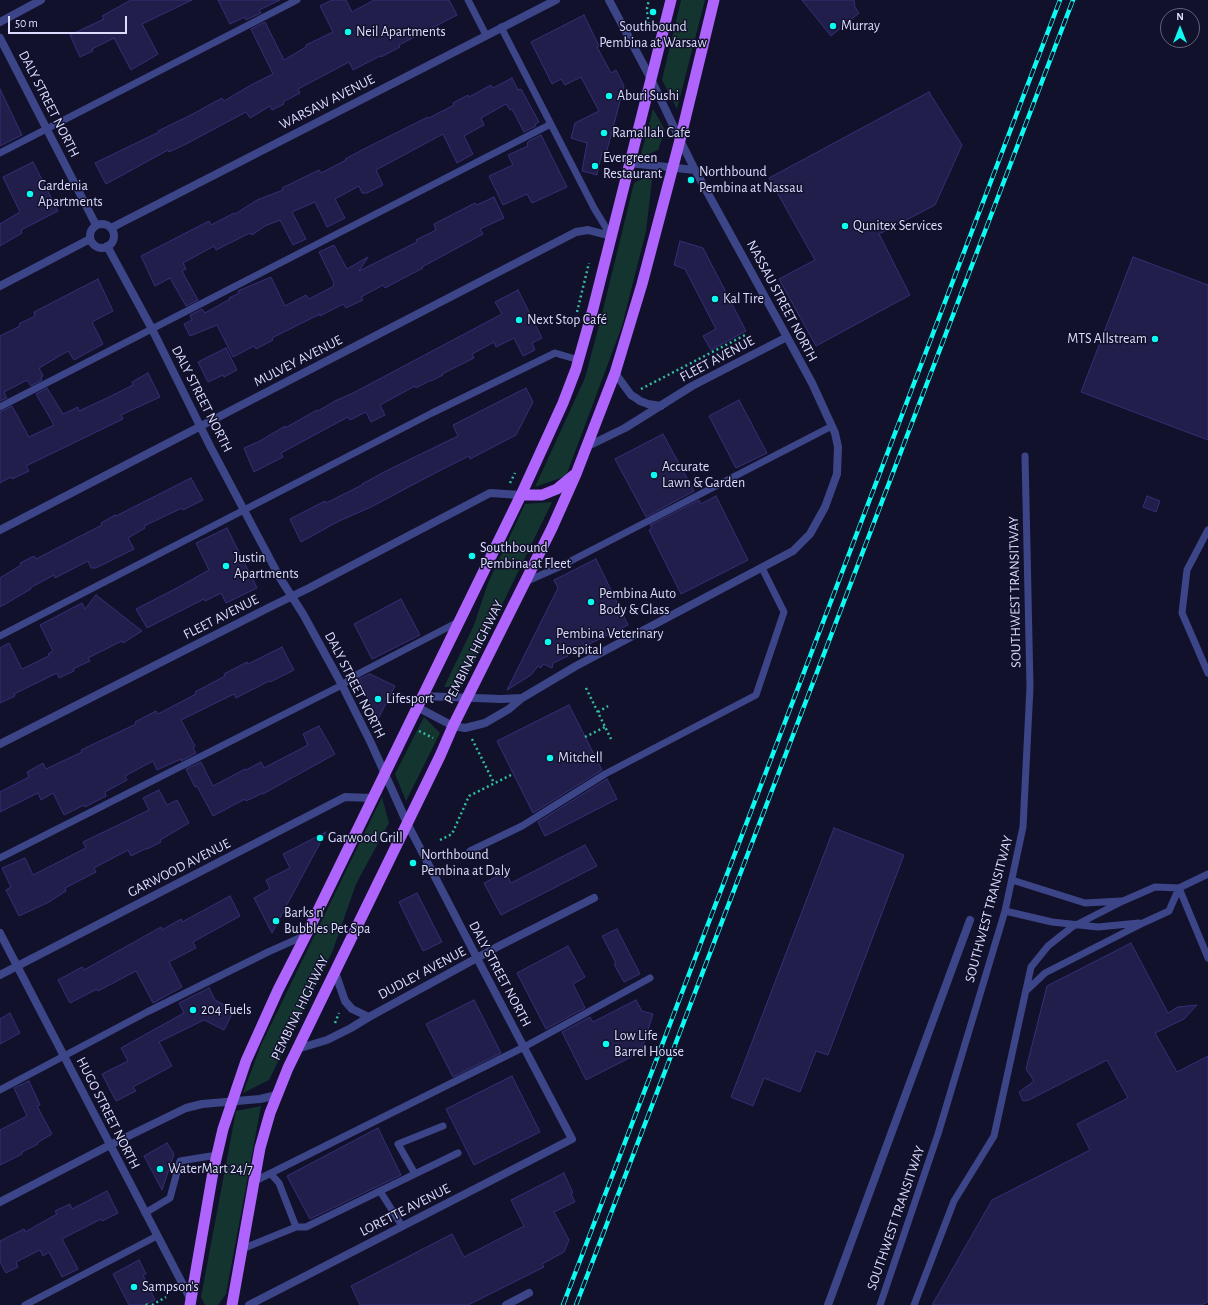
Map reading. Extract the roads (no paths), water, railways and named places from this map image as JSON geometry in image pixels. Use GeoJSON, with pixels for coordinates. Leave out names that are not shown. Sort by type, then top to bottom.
{"type":"FeatureCollection","features":[{"type":"Feature","properties":{"kind":"main road","name":"PEMBINA HIGHWAY"},"geometry":{"type":"LineString","coordinates":[[192,1303],[217,1155],[223,1129],[246,1060],[258,1032],[416,707],[521,495],[563,403],[579,360],[671,0]]}},
{"type":"Feature","properties":{"kind":"main road","name":"PEMBINA HIGHWAY"},"geometry":{"type":"LineString","coordinates":[[232,1305],[260,1148],[270,1113],[288,1068],[453,726],[552,528],[576,474],[615,373],[642,284],[673,168],[714,0]]}},
{"type":"Feature","properties":{"kind":"main road"},"geometry":{"type":"LineString","coordinates":[[521,495],[542,495],[557,489],[576,474]]}},
{"type":"Feature","properties":{"kind":"street"},"geometry":{"type":"LineString","coordinates":[[0,22],[42,0]]}},
{"type":"Feature","properties":{"kind":"street","name":"WARSAW AVENUE"},"geometry":{"type":"LineString","coordinates":[[111,228],[556,0]]}},
{"type":"Feature","properties":{"kind":"street","name":"NASSAU STREET NORTH"},"geometry":{"type":"LineString","coordinates":[[609,0],[651,79],[695,170],[787,337],[835,433],[838,447],[837,474],[825,507],[810,534],[793,551],[762,568]]}},
{"type":"Feature","properties":{"kind":"street","name":"DALY STREET NORTH"},"geometry":{"type":"LineString","coordinates":[[0,38],[96,225]]}},
{"type":"Feature","properties":{"kind":"street"},"geometry":{"type":"LineString","coordinates":[[629,163],[695,170]]}},
{"type":"Feature","properties":{"kind":"street"},"geometry":{"type":"LineString","coordinates":[[104,224],[111,228],[113,231],[113,239],[107,246],[101,248],[97,247],[91,242],[91,230],[96,225],[104,224]]}},
{"type":"Feature","properties":{"kind":"street","name":"MULVEY AVENUE"},"geometry":{"type":"LineString","coordinates":[[0,530],[576,232],[588,230],[611,236]]}},
{"type":"Feature","properties":{"kind":"street"},"geometry":{"type":"LineString","coordinates":[[0,286],[90,239]]}},
{"type":"Feature","properties":{"kind":"street","name":"DALY STREET NORTH"},"geometry":{"type":"LineString","coordinates":[[107,246],[152,329],[200,426],[280,578],[303,614],[342,685],[407,823],[572,1139]]}},
{"type":"Feature","properties":{"kind":"street","name":"FLEET AVENUE"},"geometry":{"type":"LineString","coordinates":[[586,447],[625,428],[692,386],[787,337]]}},
{"type":"Feature","properties":{"kind":"street"},"geometry":{"type":"LineString","coordinates":[[615,373],[631,395],[648,404],[661,406]]}},
{"type":"Feature","properties":{"kind":"street","name":"FLEET AVENUE"},"geometry":{"type":"LineString","coordinates":[[0,744],[490,493],[521,495]]}},
{"type":"Feature","properties":{"kind":"street"},"geometry":{"type":"LineString","coordinates":[[416,707],[453,726],[465,728],[484,723],[509,709],[522,698],[576,666],[762,568]]}},
{"type":"Feature","properties":{"kind":"street"},"geometry":{"type":"LineString","coordinates":[[422,696],[522,698]]}},
{"type":"Feature","properties":{"kind":"street","name":"GARWOOD AVENUE"},"geometry":{"type":"LineString","coordinates":[[0,975],[345,797],[372,798]]}},
{"type":"Feature","properties":{"kind":"street","name":"DUDLEY AVENUE"},"geometry":{"type":"LineString","coordinates":[[297,1049],[327,1040],[351,1028],[369,1016],[477,958],[594,898]]}},
{"type":"Feature","properties":{"kind":"street"},"geometry":{"type":"LineString","coordinates":[[828,1305],[970,920]]}},
{"type":"Feature","properties":{"kind":"street","name":"HUGO STREET NORTH"},"geometry":{"type":"LineString","coordinates":[[0,933],[192,1303]]}},
{"type":"Feature","properties":{"kind":"street","name":"DUDLEY AVENUE"},"geometry":{"type":"LineString","coordinates":[[335,972],[345,1001],[352,1009],[369,1016]]}},
{"type":"Feature","properties":{"kind":"street"},"geometry":{"type":"LineString","coordinates":[[0,1202],[110,1145],[186,1108],[202,1104],[260,1099],[277,1095]]}},
{"type":"Feature","properties":{"kind":"street","name":"LORETTE AVENUE"},"geometry":{"type":"LineString","coordinates":[[249,1305],[572,1139]]}},
{"type":"Feature","properties":{"kind":"street"},"geometry":{"type":"LineString","coordinates":[[506,1305],[529,1293]]}},
{"type":"Feature","properties":{"kind":"lane"},"geometry":{"type":"LineString","coordinates":[[0,153],[297,0]]}},
{"type":"Feature","properties":{"kind":"lane"},"geometry":{"type":"LineString","coordinates":[[468,0],[486,35]]}},
{"type":"Feature","properties":{"kind":"lane"},"geometry":{"type":"LineString","coordinates":[[501,28],[594,208],[611,236]]}},
{"type":"Feature","properties":{"kind":"lane"},"geometry":{"type":"LineString","coordinates":[[0,407],[551,124]]}},
{"type":"Feature","properties":{"kind":"lane"},"geometry":{"type":"LineString","coordinates":[[0,636],[425,417],[555,353],[579,360]]}},
{"type":"Feature","properties":{"kind":"lane"},"geometry":{"type":"LineString","coordinates":[[525,582],[559,567],[832,426]]}},
{"type":"Feature","properties":{"kind":"lane","name":"SOUTHWEST TRANSITWAY"},"geometry":{"type":"LineString","coordinates":[[880,1305],[938,1134],[1005,910],[1023,826],[1030,687],[1025,456]]}},
{"type":"Feature","properties":{"kind":"lane"},"geometry":{"type":"LineString","coordinates":[[1208,530],[1187,570],[1182,613],[1208,673]]}},
{"type":"Feature","properties":{"kind":"lane"},"geometry":{"type":"LineString","coordinates":[[470,851],[522,826],[605,774],[756,695],[784,612],[762,568]]}},
{"type":"Feature","properties":{"kind":"lane"},"geometry":{"type":"LineString","coordinates":[[0,858],[342,685],[356,675],[459,622]]}},
{"type":"Feature","properties":{"kind":"lane"},"geometry":{"type":"LineString","coordinates":[[914,1305],[954,1201],[994,1136],[1031,967],[1048,946],[1072,928],[1123,901],[1156,887],[1179,888],[1208,874]]}},
{"type":"Feature","properties":{"kind":"lane"},"geometry":{"type":"LineString","coordinates":[[1012,880],[1085,903],[1123,901]]}},
{"type":"Feature","properties":{"kind":"lane"},"geometry":{"type":"LineString","coordinates":[[1026,991],[1045,973],[1169,910],[1179,888]]}},
{"type":"Feature","properties":{"kind":"lane"},"geometry":{"type":"LineString","coordinates":[[1179,888],[1208,958]]}},
{"type":"Feature","properties":{"kind":"lane"},"geometry":{"type":"LineString","coordinates":[[1005,910],[1052,922],[1098,927],[1143,923]]}},
{"type":"Feature","properties":{"kind":"lane"},"geometry":{"type":"LineString","coordinates":[[0,1090],[147,1012],[246,962],[306,935]]}},
{"type":"Feature","properties":{"kind":"lane"},"geometry":{"type":"LineString","coordinates":[[255,1181],[524,1047],[650,978]]}},
{"type":"Feature","properties":{"kind":"lane"},"geometry":{"type":"LineString","coordinates":[[415,1174],[398,1144],[443,1126]]}},
{"type":"Feature","properties":{"kind":"lane"},"geometry":{"type":"LineString","coordinates":[[242,1249],[296,1227],[306,1227],[458,1153]]}},
{"type":"Feature","properties":{"kind":"lane"},"geometry":{"type":"LineString","coordinates":[[145,1213],[170,1198],[180,1161],[217,1155]]}},
{"type":"Feature","properties":{"kind":"lane"},"geometry":{"type":"LineString","coordinates":[[271,1174],[279,1183],[296,1227]]}},
{"type":"Feature","properties":{"kind":"lane"},"geometry":{"type":"LineString","coordinates":[[380,1191],[402,1226]]}},
{"type":"Feature","properties":{"kind":"lane"},"geometry":{"type":"LineString","coordinates":[[25,1305],[157,1236]]}},
{"type":"Feature","properties":{"kind":"railway"},"geometry":{"type":"LineString","coordinates":[[563,1305],[1060,0]]}},
{"type":"Feature","properties":{"kind":"railway"},"geometry":{"type":"LineString","coordinates":[[576,1305],[1073,0]]}},
{"type":"Feature","properties":{"kind":"place","name":"Southbound Pembina at Warsaw"},"geometry":{"type":"Point","coordinates":[653,12]}},
{"type":"Feature","properties":{"kind":"place","name":"Murray"},"geometry":{"type":"Point","coordinates":[833,26]}},
{"type":"Feature","properties":{"kind":"place","name":"Neil Apartments"},"geometry":{"type":"Point","coordinates":[348,32]}},
{"type":"Feature","properties":{"kind":"place","name":"Aburi Sushi"},"geometry":{"type":"Point","coordinates":[609,96]}},
{"type":"Feature","properties":{"kind":"place","name":"Ramallah Cafe"},"geometry":{"type":"Point","coordinates":[604,133]}},
{"type":"Feature","properties":{"kind":"place","name":"Evergreen Restaurant"},"geometry":{"type":"Point","coordinates":[595,166]}},
{"type":"Feature","properties":{"kind":"place","name":"Northbound Pembina at Nassau"},"geometry":{"type":"Point","coordinates":[691,180]}},
{"type":"Feature","properties":{"kind":"place","name":"Gardenia Apartments"},"geometry":{"type":"Point","coordinates":[30,194]}},
{"type":"Feature","properties":{"kind":"place","name":"Qunitex Services"},"geometry":{"type":"Point","coordinates":[845,226]}},
{"type":"Feature","properties":{"kind":"place","name":"Kal Tire"},"geometry":{"type":"Point","coordinates":[715,299]}},
{"type":"Feature","properties":{"kind":"place","name":"Next Stop Café"},"geometry":{"type":"Point","coordinates":[519,320]}},
{"type":"Feature","properties":{"kind":"place","name":"MTS Allstream"},"geometry":{"type":"Point","coordinates":[1155,339]}},
{"type":"Feature","properties":{"kind":"place","name":"Accurate Lawn & Garden"},"geometry":{"type":"Point","coordinates":[654,475]}},
{"type":"Feature","properties":{"kind":"place","name":"Southbound Pembina at Fleet"},"geometry":{"type":"Point","coordinates":[472,556]}},
{"type":"Feature","properties":{"kind":"place","name":"Justin Apartments"},"geometry":{"type":"Point","coordinates":[226,566]}},
{"type":"Feature","properties":{"kind":"place","name":"Pembina Auto Body & Glass"},"geometry":{"type":"Point","coordinates":[591,602]}},
{"type":"Feature","properties":{"kind":"place","name":"Pembina Veterinary Hospital"},"geometry":{"type":"Point","coordinates":[548,642]}},
{"type":"Feature","properties":{"kind":"place","name":"Lifesport"},"geometry":{"type":"Point","coordinates":[378,699]}},
{"type":"Feature","properties":{"kind":"place","name":"Mitchell"},"geometry":{"type":"Point","coordinates":[550,758]}},
{"type":"Feature","properties":{"kind":"place","name":"Garwood Grill"},"geometry":{"type":"Point","coordinates":[320,838]}},
{"type":"Feature","properties":{"kind":"place","name":"Northbound Pembina at Daly"},"geometry":{"type":"Point","coordinates":[413,863]}},
{"type":"Feature","properties":{"kind":"place","name":"Barks n' Bubbles Pet Spa"},"geometry":{"type":"Point","coordinates":[276,921]}},
{"type":"Feature","properties":{"kind":"place","name":"204 Fuels"},"geometry":{"type":"Point","coordinates":[193,1010]}},
{"type":"Feature","properties":{"kind":"place","name":"Low Life Barrel House"},"geometry":{"type":"Point","coordinates":[606,1044]}},
{"type":"Feature","properties":{"kind":"place","name":"WaterMart 24/7"},"geometry":{"type":"Point","coordinates":[160,1169]}},
{"type":"Feature","properties":{"kind":"place","name":"Sampson's"},"geometry":{"type":"Point","coordinates":[134,1287]}}]}
